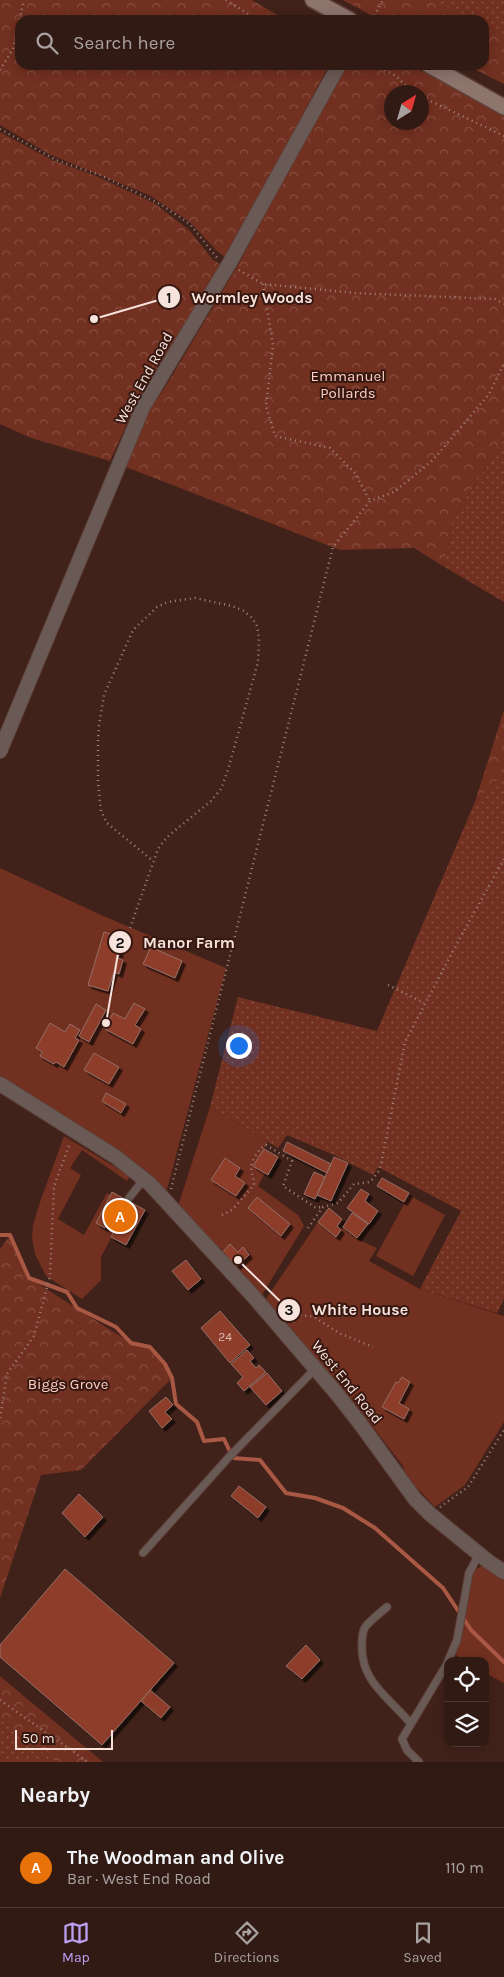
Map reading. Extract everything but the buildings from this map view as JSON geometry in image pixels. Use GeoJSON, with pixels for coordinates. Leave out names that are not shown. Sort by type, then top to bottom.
{"type":"FeatureCollection","features":[{"type":"Feature","properties":{"kind":"street"},"geometry":{"type":"LineString","coordinates":[[313,0],[341,15]]}},
{"type":"Feature","properties":{"kind":"street","name":"West End Road"},"geometry":{"type":"LineString","coordinates":[[0,751],[143,407],[229,264],[336,70]]}},
{"type":"Feature","properties":{"kind":"street"},"geometry":{"type":"LineString","coordinates":[[438,70],[504,107]]}},
{"type":"Feature","properties":{"kind":"street","name":"West End Road"},"geometry":{"type":"LineString","coordinates":[[0,1084],[74,1129],[116,1157],[144,1179],[286,1334],[360,1422],[415,1498],[430,1514],[504,1572]]}},
{"type":"Feature","properties":{"kind":"lane"},"geometry":{"type":"LineString","coordinates":[[129,1198],[144,1179]]}},
{"type":"Feature","properties":{"kind":"lane"},"geometry":{"type":"LineString","coordinates":[[143,1553],[229,1456],[315,1369]]}},
{"type":"Feature","properties":{"kind":"lane"},"geometry":{"type":"LineString","coordinates":[[450,1657],[457,1640],[469,1573],[479,1554]]}},
{"type":"Feature","properties":{"kind":"lane"},"geometry":{"type":"LineString","coordinates":[[387,1607],[365,1626],[362,1635],[362,1649],[368,1676],[372,1683],[376,1689],[399,1709],[411,1724]]}},
{"type":"Feature","properties":{"kind":"lane"},"geometry":{"type":"LineString","coordinates":[[419,1762],[407,1750],[402,1739],[444,1668]]}},
{"type":"Feature","properties":{"kind":"path"},"geometry":{"type":"LineString","coordinates":[[21,15],[24,0]]}},
{"type":"Feature","properties":{"kind":"path"},"geometry":{"type":"LineString","coordinates":[[226,0],[250,15]]}},
{"type":"Feature","properties":{"kind":"path"},"geometry":{"type":"LineString","coordinates":[[375,15],[383,0]]}},
{"type":"Feature","properties":{"kind":"path"},"geometry":{"type":"LineString","coordinates":[[0,70],[13,49],[15,40]]}},
{"type":"Feature","properties":{"kind":"path"},"geometry":{"type":"LineString","coordinates":[[385,70],[396,76],[405,85]]}},
{"type":"Feature","properties":{"kind":"path"},"geometry":{"type":"LineString","coordinates":[[429,100],[504,136]]}},
{"type":"Feature","properties":{"kind":"path"},"geometry":{"type":"LineString","coordinates":[[0,129],[56,160],[100,175],[160,204],[190,224],[216,258],[262,284],[355,293],[495,299],[504,304]]}},
{"type":"Feature","properties":{"kind":"path"},"geometry":{"type":"LineString","coordinates":[[262,284],[273,345],[266,406],[274,436],[330,448],[355,473],[370,501]]}},
{"type":"Feature","properties":{"kind":"path"},"geometry":{"type":"LineString","coordinates":[[168,1203],[334,547],[370,501],[394,492],[433,460],[489,394],[504,363]]}},
{"type":"Feature","properties":{"kind":"path"},"geometry":{"type":"LineString","coordinates":[[130,928],[158,849],[167,837],[211,801],[221,789],[228,770],[258,662],[259,639],[257,626],[252,618],[244,611],[232,606],[195,598],[168,602],[157,607],[133,630],[104,695],[99,725],[98,783],[101,811],[107,823],[153,861]]}},
{"type":"Feature","properties":{"kind":"path"},"geometry":{"type":"LineString","coordinates":[[222,1215],[232,1210],[254,1185],[251,1167],[262,1147],[266,1145],[292,1161],[283,1186],[316,1208],[338,1202],[354,1184],[370,1182],[379,1171],[388,1138],[405,1042],[424,1003],[504,859]]}},
{"type":"Feature","properties":{"kind":"path"},"geometry":{"type":"LineString","coordinates":[[388,985],[424,1003]]}},
{"type":"Feature","properties":{"kind":"path"},"geometry":{"type":"LineString","coordinates":[[0,1418],[7,1374],[34,1336],[48,1284],[50,1276],[54,1186],[74,1129]]}},
{"type":"Feature","properties":{"kind":"path"},"geometry":{"type":"LineString","coordinates":[[308,1228],[323,1207]]}},
{"type":"Feature","properties":{"kind":"path"},"geometry":{"type":"LineString","coordinates":[[286,1334],[294,1320],[305,1315],[314,1317],[339,1333],[373,1347]]}},
{"type":"Feature","properties":{"kind":"path"},"geometry":{"type":"LineString","coordinates":[[430,1514],[468,1487],[504,1430]]}},
{"type":"Feature","properties":{"kind":"path"},"geometry":{"type":"LineString","coordinates":[[0,1700],[88,1762]]}},
{"type":"Feature","properties":{"kind":"green space"},"geometry":{"type":"Polygon","coordinates":[[[0,0],[252,0],[278,15],[15,15],[15,70],[326,70],[226,258],[190,222],[149,195],[51,155],[0,125],[0,0]]]}},
{"type":"Feature","properties":{"kind":"green space"},"geometry":{"type":"Polygon","coordinates":[[[343,0],[432,0],[464,15],[371,15],[343,0]]]}},
{"type":"Feature","properties":{"kind":"green space"},"geometry":{"type":"Polygon","coordinates":[[[431,0],[504,0],[504,34],[489,27],[489,15],[463,15],[431,0]]]}},
{"type":"Feature","properties":{"kind":"green space"},"geometry":{"type":"Polygon","coordinates":[[[489,27],[504,34],[504,84],[476,70],[489,70],[489,27]]]}},
{"type":"Feature","properties":{"kind":"green space","name":"Emmanuel Pollards"},"geometry":{"type":"Polygon","coordinates":[[[342,70],[419,70],[504,107],[504,438],[456,514],[443,566],[414,548],[340,550],[126,467],[149,411],[238,265],[342,70]]]}},
{"type":"Feature","properties":{"kind":"green space"},"geometry":{"type":"Polygon","coordinates":[[[0,132],[52,160],[94,175],[154,203],[189,230],[213,260],[222,265],[136,404],[110,461],[31,438],[0,424],[0,132]]]}},
{"type":"Feature","properties":{"kind":"green space"},"geometry":{"type":"Polygon","coordinates":[[[504,438],[504,602],[443,566],[456,514],[504,438]]]}},
{"type":"Feature","properties":{"kind":"green space"},"geometry":{"type":"Polygon","coordinates":[[[504,710],[504,774],[475,802],[504,710]]]}},
{"type":"Feature","properties":{"kind":"green space"},"geometry":{"type":"Polygon","coordinates":[[[504,774],[504,1299],[497,1313],[420,1289],[461,1211],[378,1167],[373,1175],[334,1155],[287,1135],[278,1148],[210,1107],[238,997],[377,1031],[475,802],[504,774]]]}},
{"type":"Feature","properties":{"kind":"green space"},"geometry":{"type":"Polygon","coordinates":[[[0,868],[101,915],[226,968],[166,1193],[0,1079],[0,868]]]}},
{"type":"Feature","properties":{"kind":"green space"},"geometry":{"type":"Polygon","coordinates":[[[210,1107],[268,1142],[254,1166],[265,1173],[258,1186],[298,1215],[304,1226],[260,1298],[178,1206],[210,1107]]]}},
{"type":"Feature","properties":{"kind":"green space"},"geometry":{"type":"Polygon","coordinates":[[[64,1136],[130,1176],[127,1181],[82,1150],[70,1168],[81,1175],[58,1219],[84,1235],[107,1193],[111,1195],[96,1223],[105,1228],[108,1223],[116,1228],[101,1257],[101,1280],[82,1299],[46,1276],[35,1254],[32,1239],[33,1225],[39,1205],[64,1136]]]}},
{"type":"Feature","properties":{"kind":"green space"},"geometry":{"type":"Polygon","coordinates":[[[409,1195],[445,1215],[413,1276],[376,1256],[409,1195]]]}},
{"type":"Feature","properties":{"kind":"green space"},"geometry":{"type":"Polygon","coordinates":[[[342,1219],[344,1221],[340,1226],[357,1239],[377,1248],[369,1261],[420,1289],[504,1316],[504,1422],[465,1485],[435,1507],[405,1475],[403,1466],[353,1401],[264,1302],[318,1222],[336,1237],[341,1230],[337,1226],[342,1219]]]}},
{"type":"Feature","properties":{"kind":"green space","name":"Biggs Grove"},"geometry":{"type":"Polygon","coordinates":[[[10,1235],[29,1278],[131,1343],[150,1347],[165,1364],[172,1378],[81,1470],[41,1475],[0,1598],[0,1249],[10,1235]]]}},
{"type":"Feature","properties":{"kind":"green space"},"geometry":{"type":"Polygon","coordinates":[[[489,1562],[504,1572],[504,1683],[489,1675],[489,1657],[459,1657],[453,1653],[469,1573],[489,1562]]]}},
{"type":"Feature","properties":{"kind":"green space"},"geometry":{"type":"Polygon","coordinates":[[[0,1676],[103,1762],[55,1762],[0,1719],[0,1676]]]}},
{"type":"Feature","properties":{"kind":"green space"},"geometry":{"type":"Polygon","coordinates":[[[0,1719],[55,1762],[0,1762],[0,1719]]]}},
{"type":"Feature","properties":{"kind":"waterway"},"geometry":{"type":"LineString","coordinates":[[0,1235],[10,1235],[29,1278],[67,1292],[77,1308],[116,1327],[131,1343],[150,1347],[165,1364],[172,1378],[176,1404],[197,1422],[204,1441],[224,1439],[233,1458],[260,1460],[286,1493],[315,1498],[343,1508],[375,1528],[443,1588],[461,1615]]}},
{"type":"Feature","properties":{"kind":"waterway"},"geometry":{"type":"LineString","coordinates":[[463,1618],[471,1630],[504,1662]]}},
{"type":"Feature","properties":{"kind":"place","name":"Wormley Woods"},"geometry":{"type":"Point","coordinates":[94,319]}},
{"type":"Feature","properties":{"kind":"place","name":"Manor Farm"},"geometry":{"type":"Point","coordinates":[106,1023]}},
{"type":"Feature","properties":{"kind":"place","name":"The Woodman and Olive"},"geometry":{"type":"Point","coordinates":[120,1216]}},
{"type":"Feature","properties":{"kind":"place","name":"White House"},"geometry":{"type":"Point","coordinates":[238,1260]}}]}
